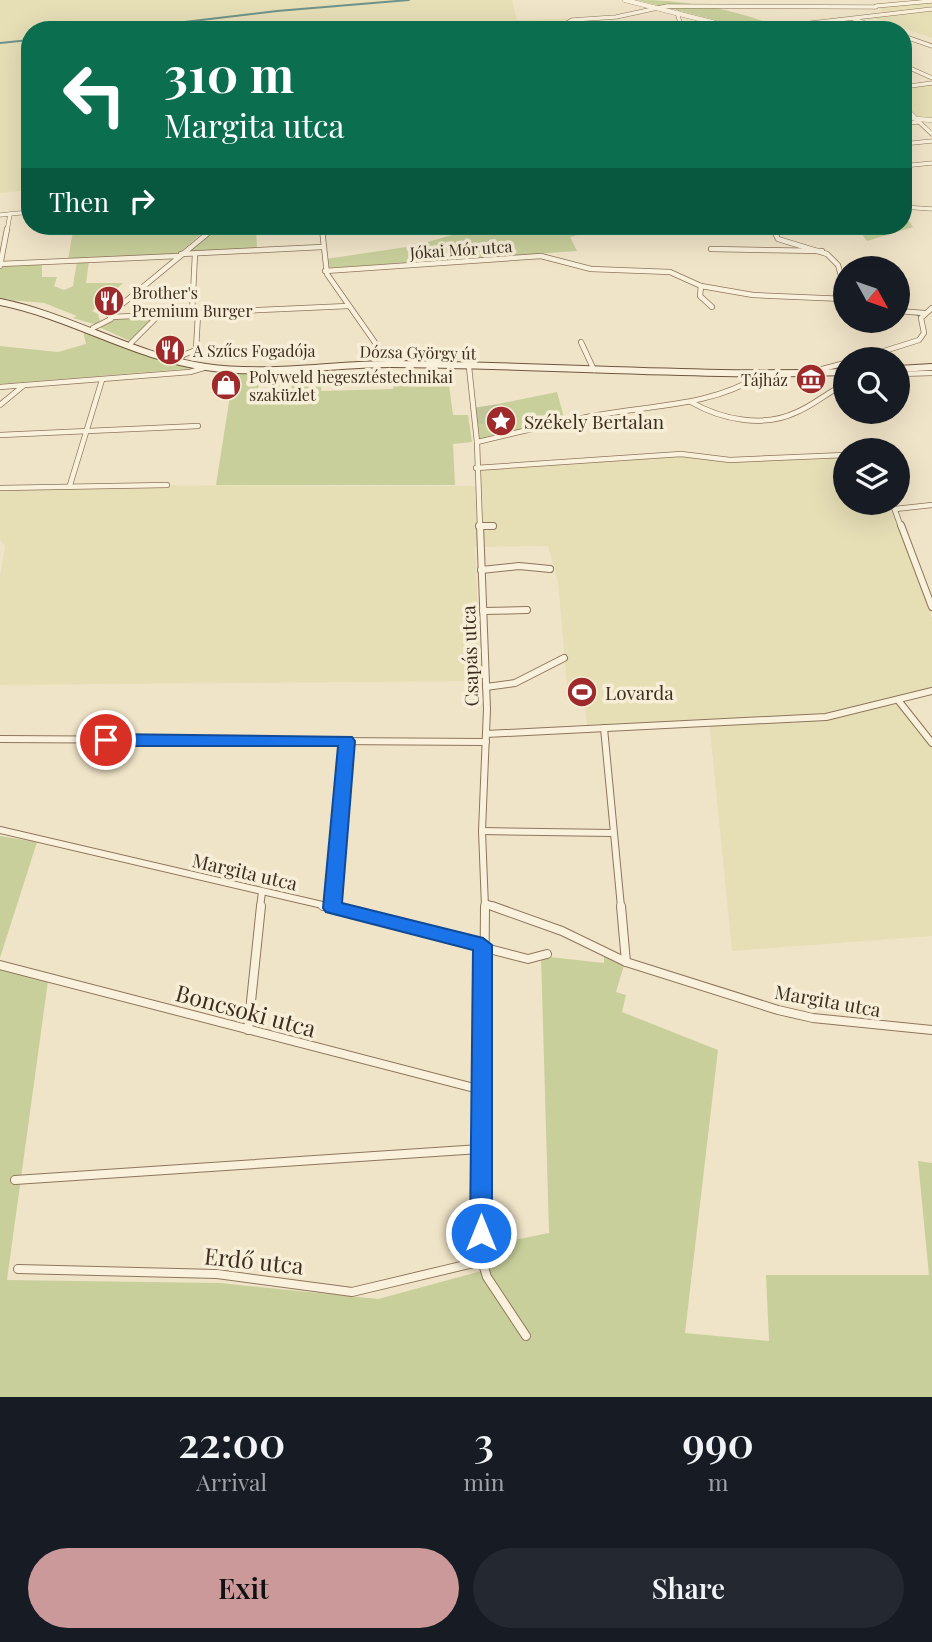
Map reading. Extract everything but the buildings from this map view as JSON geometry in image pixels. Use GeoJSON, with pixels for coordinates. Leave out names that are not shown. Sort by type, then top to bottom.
{"type":"FeatureCollection","features":[{"type":"Feature","properties":{"kind":"main road","name":"Dózsa György út"},"geometry":{"type":"LineString","coordinates":[[0,302],[51,312],[179,361],[207,367],[390,364],[759,376],[833,373]]}},
{"type":"Feature","properties":{"kind":"main road"},"geometry":{"type":"LineString","coordinates":[[910,370],[932,367]]}},
{"type":"Feature","properties":{"kind":"street"},"geometry":{"type":"LineString","coordinates":[[625,0],[710,21]]}},
{"type":"Feature","properties":{"kind":"street"},"geometry":{"type":"LineString","coordinates":[[666,0],[670,2],[667,6]]}},
{"type":"Feature","properties":{"kind":"street"},"geometry":{"type":"LineString","coordinates":[[761,0],[764,6]]}},
{"type":"Feature","properties":{"kind":"street"},"geometry":{"type":"LineString","coordinates":[[873,0],[882,16]]}},
{"type":"Feature","properties":{"kind":"street"},"geometry":{"type":"LineString","coordinates":[[570,21],[667,6],[876,6],[932,1]]}},
{"type":"Feature","properties":{"kind":"street"},"geometry":{"type":"LineString","coordinates":[[832,21],[932,9]]}},
{"type":"Feature","properties":{"kind":"street"},"geometry":{"type":"LineString","coordinates":[[677,12],[680,21]]}},
{"type":"Feature","properties":{"kind":"street"},"geometry":{"type":"LineString","coordinates":[[852,19],[858,21]]}},
{"type":"Feature","properties":{"kind":"street"},"geometry":{"type":"LineString","coordinates":[[912,39],[932,46]]}},
{"type":"Feature","properties":{"kind":"street"},"geometry":{"type":"LineString","coordinates":[[912,70],[932,80]]}},
{"type":"Feature","properties":{"kind":"street"},"geometry":{"type":"LineString","coordinates":[[912,85],[932,80]]}},
{"type":"Feature","properties":{"kind":"street"},"geometry":{"type":"LineString","coordinates":[[912,116],[932,134]]}},
{"type":"Feature","properties":{"kind":"street"},"geometry":{"type":"LineString","coordinates":[[912,118],[932,120]]}},
{"type":"Feature","properties":{"kind":"street"},"geometry":{"type":"LineString","coordinates":[[912,143],[932,141]]}},
{"type":"Feature","properties":{"kind":"street"},"geometry":{"type":"LineString","coordinates":[[912,165],[932,163]]}},
{"type":"Feature","properties":{"kind":"street"},"geometry":{"type":"LineString","coordinates":[[912,208],[932,209]]}},
{"type":"Feature","properties":{"kind":"street"},"geometry":{"type":"LineString","coordinates":[[0,215],[21,213]]}},
{"type":"Feature","properties":{"kind":"street"},"geometry":{"type":"LineString","coordinates":[[10,214],[0,265],[323,247]]}},
{"type":"Feature","properties":{"kind":"street"},"geometry":{"type":"LineString","coordinates":[[111,317],[109,315],[205,235]]}},
{"type":"Feature","properties":{"kind":"street"},"geometry":{"type":"LineString","coordinates":[[322,235],[325,271],[390,364]]}},
{"type":"Feature","properties":{"kind":"street"},"geometry":{"type":"LineString","coordinates":[[776,235],[778,239],[822,251],[833,261]]}},
{"type":"Feature","properties":{"kind":"street"},"geometry":{"type":"LineString","coordinates":[[711,250],[822,251]]}},
{"type":"Feature","properties":{"kind":"street"},"geometry":{"type":"LineString","coordinates":[[179,361],[183,355],[196,350],[195,254]]}},
{"type":"Feature","properties":{"kind":"street","name":"Jókai Mór utca"},"geometry":{"type":"LineString","coordinates":[[325,271],[541,256],[591,269],[673,273],[701,286],[763,296],[833,299]]}},
{"type":"Feature","properties":{"kind":"street"},"geometry":{"type":"LineString","coordinates":[[701,286],[700,296],[712,307]]}},
{"type":"Feature","properties":{"kind":"street"},"geometry":{"type":"LineString","coordinates":[[93,328],[111,317],[348,306]]}},
{"type":"Feature","properties":{"kind":"street"},"geometry":{"type":"LineString","coordinates":[[924,333],[921,320],[924,313],[932,307]]}},
{"type":"Feature","properties":{"kind":"street"},"geometry":{"type":"LineString","coordinates":[[910,312],[924,313]]}},
{"type":"Feature","properties":{"kind":"street"},"geometry":{"type":"LineString","coordinates":[[131,343],[159,315]]}},
{"type":"Feature","properties":{"kind":"street"},"geometry":{"type":"LineString","coordinates":[[924,333],[932,334]]}},
{"type":"Feature","properties":{"kind":"street"},"geometry":{"type":"LineString","coordinates":[[899,347],[916,342],[924,333]]}},
{"type":"Feature","properties":{"kind":"street"},"geometry":{"type":"LineString","coordinates":[[581,342],[594,370]]}},
{"type":"Feature","properties":{"kind":"street"},"geometry":{"type":"LineString","coordinates":[[806,374],[833,366]]}},
{"type":"Feature","properties":{"kind":"street"},"geometry":{"type":"LineString","coordinates":[[0,387],[190,372],[207,367]]}},
{"type":"Feature","properties":{"kind":"street","name":"Csapás utca"},"geometry":{"type":"LineString","coordinates":[[469,367],[477,442],[487,725],[482,831],[485,903],[482,1261]]}},
{"type":"Feature","properties":{"kind":"street"},"geometry":{"type":"LineString","coordinates":[[910,372],[932,373]]}},
{"type":"Feature","properties":{"kind":"street"},"geometry":{"type":"LineString","coordinates":[[477,442],[599,415],[691,402],[746,384],[759,376]]}},
{"type":"Feature","properties":{"kind":"street"},"geometry":{"type":"LineString","coordinates":[[70,485],[102,380]]}},
{"type":"Feature","properties":{"kind":"street"},"geometry":{"type":"LineString","coordinates":[[0,405],[23,386]]}},
{"type":"Feature","properties":{"kind":"street"},"geometry":{"type":"LineString","coordinates":[[691,402],[711,414],[778,419],[800,412],[833,391]]}},
{"type":"Feature","properties":{"kind":"street"},"geometry":{"type":"LineString","coordinates":[[0,435],[198,426]]}},
{"type":"Feature","properties":{"kind":"street"},"geometry":{"type":"LineString","coordinates":[[476,468],[681,454],[730,460],[833,456]]}},
{"type":"Feature","properties":{"kind":"street"},"geometry":{"type":"LineString","coordinates":[[0,488],[167,485]]}},
{"type":"Feature","properties":{"kind":"street"},"geometry":{"type":"LineString","coordinates":[[910,506],[932,505]]}},
{"type":"Feature","properties":{"kind":"street"},"geometry":{"type":"LineString","coordinates":[[896,515],[923,590],[932,607]]}},
{"type":"Feature","properties":{"kind":"street"},"geometry":{"type":"LineString","coordinates":[[479,526],[493,526]]}},
{"type":"Feature","properties":{"kind":"street"},"geometry":{"type":"LineString","coordinates":[[481,570],[519,566],[550,569]]}},
{"type":"Feature","properties":{"kind":"street"},"geometry":{"type":"LineString","coordinates":[[923,590],[932,589]]}},
{"type":"Feature","properties":{"kind":"street"},"geometry":{"type":"LineString","coordinates":[[483,611],[527,610]]}},
{"type":"Feature","properties":{"kind":"street"},"geometry":{"type":"LineString","coordinates":[[486,688],[516,683],[564,658]]}},
{"type":"Feature","properties":{"kind":"street"},"geometry":{"type":"LineString","coordinates":[[0,740],[346,741],[486,738],[499,733],[826,717],[932,691]]}},
{"type":"Feature","properties":{"kind":"street"},"geometry":{"type":"LineString","coordinates":[[898,700],[932,743]]}},
{"type":"Feature","properties":{"kind":"street"},"geometry":{"type":"LineString","coordinates":[[487,725],[499,733]]}},
{"type":"Feature","properties":{"kind":"street"},"geometry":{"type":"LineString","coordinates":[[604,728],[626,962]]}},
{"type":"Feature","properties":{"kind":"street"},"geometry":{"type":"LineString","coordinates":[[332,908],[346,741]]}},
{"type":"Feature","properties":{"kind":"street","name":"Margita utca"},"geometry":{"type":"LineString","coordinates":[[0,830],[332,908],[528,958],[536,959],[547,954]]}},
{"type":"Feature","properties":{"kind":"street"},"geometry":{"type":"LineString","coordinates":[[482,831],[612,833]]}},
{"type":"Feature","properties":{"kind":"street"},"geometry":{"type":"LineString","coordinates":[[248,1030],[262,892]]}},
{"type":"Feature","properties":{"kind":"street","name":"Margita utca"},"geometry":{"type":"LineString","coordinates":[[485,903],[562,932],[626,962],[793,1014],[932,1030]]}},
{"type":"Feature","properties":{"kind":"street","name":"Boncsoki utca"},"geometry":{"type":"LineString","coordinates":[[0,965],[482,1090]]}},
{"type":"Feature","properties":{"kind":"street"},"geometry":{"type":"LineString","coordinates":[[15,1180],[481,1149]]}},
{"type":"Feature","properties":{"kind":"street"},"geometry":{"type":"LineString","coordinates":[[482,1261],[486,1277],[526,1336]]}},
{"type":"Feature","properties":{"kind":"street","name":"Erdő utca"},"geometry":{"type":"LineString","coordinates":[[18,1269],[217,1274],[352,1292],[482,1261]]}},
{"type":"Feature","properties":{"kind":"shaded area"},"geometry":{"type":"Polygon","coordinates":[[[0,0],[512,0],[517,20],[589,18],[590,21],[21,21],[21,191],[0,193],[0,0]]]}},
{"type":"Feature","properties":{"kind":"shaded area"},"geometry":{"type":"Polygon","coordinates":[[[932,2],[932,38],[912,31],[912,21],[883,21],[874,18],[887,16],[878,7],[932,2]]]}},
{"type":"Feature","properties":{"kind":"shaded area"},"geometry":{"type":"Polygon","coordinates":[[[932,84],[932,118],[917,117],[912,112],[912,87],[932,84]]]}},
{"type":"Feature","properties":{"kind":"shaded area"},"geometry":{"type":"Polygon","coordinates":[[[685,454],[716,461],[833,455],[833,515],[894,515],[932,618],[932,688],[896,699],[932,747],[932,936],[732,951],[709,720],[587,725],[584,698],[568,698],[558,581],[548,546],[475,547],[481,681],[0,685],[0,576],[5,546],[0,540],[0,488],[32,485],[480,486],[480,467],[602,457],[685,454]]]}},
{"type":"Feature","properties":{"kind":"green space"},"geometry":{"type":"Polygon","coordinates":[[[637,0],[707,6],[762,21],[720,21],[637,0]]]}},
{"type":"Feature","properties":{"kind":"green space"},"geometry":{"type":"Polygon","coordinates":[[[72,235],[200,235],[178,254],[68,259],[72,235]]]}},
{"type":"Feature","properties":{"kind":"green space"},"geometry":{"type":"Polygon","coordinates":[[[209,235],[256,235],[257,249],[188,253],[209,235]]]}},
{"type":"Feature","properties":{"kind":"green space"},"geometry":{"type":"Polygon","coordinates":[[[452,235],[578,235],[570,237],[577,251],[328,268],[326,259],[413,246],[452,235]]]}},
{"type":"Feature","properties":{"kind":"green space"},"geometry":{"type":"Polygon","coordinates":[[[863,235],[887,235],[867,241],[863,235]]]}},
{"type":"Feature","properties":{"kind":"green space"},"geometry":{"type":"Polygon","coordinates":[[[77,261],[89,261],[86,283],[123,283],[92,311],[98,314],[100,321],[97,325],[73,318],[77,316],[44,303],[0,299],[0,266],[42,262],[42,277],[57,277],[54,286],[64,290],[73,286],[77,261]]]}},
{"type":"Feature","properties":{"kind":"green space"},"geometry":{"type":"Polygon","coordinates":[[[154,317],[130,341],[99,327],[115,318],[154,317]]]}},
{"type":"Feature","properties":{"kind":"green space"},"geometry":{"type":"Polygon","coordinates":[[[82,326],[198,368],[0,384],[0,346],[58,352],[86,344],[82,326]]]}},
{"type":"Feature","properties":{"kind":"green space"},"geometry":{"type":"Polygon","coordinates":[[[323,367],[321,391],[393,389],[394,386],[411,383],[449,385],[453,415],[468,415],[472,442],[453,444],[455,485],[216,485],[234,370],[260,370],[258,391],[291,391],[295,369],[323,367]]]}},
{"type":"Feature","properties":{"kind":"green space"},"geometry":{"type":"Polygon","coordinates":[[[557,392],[565,421],[479,440],[475,424],[504,424],[516,415],[498,404],[557,392]]]}},
{"type":"Feature","properties":{"kind":"green space"},"geometry":{"type":"Polygon","coordinates":[[[498,404],[516,414],[504,424],[475,424],[473,408],[498,404]]]}},
{"type":"Feature","properties":{"kind":"green space"},"geometry":{"type":"Polygon","coordinates":[[[0,836],[37,842],[0,958],[0,836]]]}},
{"type":"Feature","properties":{"kind":"green space"},"geometry":{"type":"Polygon","coordinates":[[[604,954],[624,965],[616,992],[626,995],[622,1012],[718,1050],[685,1333],[769,1341],[766,1275],[929,1275],[918,1161],[932,1163],[932,1397],[0,1397],[0,966],[48,981],[7,1280],[220,1283],[378,1299],[489,1269],[490,1245],[549,1233],[541,956],[604,963],[604,954]]]}},
{"type":"Feature","properties":{"kind":"waterway"},"geometry":{"type":"LineString","coordinates":[[193,21],[409,0]]}},
{"type":"Feature","properties":{"kind":"waterway"},"geometry":{"type":"LineString","coordinates":[[0,43],[21,41]]}},
{"type":"Feature","properties":{"kind":"waterway"},"geometry":{"type":"LineString","coordinates":[[914,313],[920,316]]}},
{"type":"Feature","properties":{"kind":"place","name":"Brother's Premium Burger"},"geometry":{"type":"Point","coordinates":[109,301]}},
{"type":"Feature","properties":{"kind":"place","name":"A Szűcs Fogadója"},"geometry":{"type":"Point","coordinates":[170,350]}},
{"type":"Feature","properties":{"kind":"place","name":"Tájház"},"geometry":{"type":"Point","coordinates":[811,379]}},
{"type":"Feature","properties":{"kind":"place","name":"Polyweld hegesztéstechnikai szaküzlet"},"geometry":{"type":"Point","coordinates":[226,385]}},
{"type":"Feature","properties":{"kind":"place","name":"Székely Bertalan"},"geometry":{"type":"Point","coordinates":[501,421]}},
{"type":"Feature","properties":{"kind":"place","name":"Lovarda"},"geometry":{"type":"Point","coordinates":[582,692]}},
{"type":"Feature","properties":{"kind":"route"},"geometry":{"type":"LineString","coordinates":[[106,740],[346,741],[332,908],[483,945],[481,1233]]}}]}
